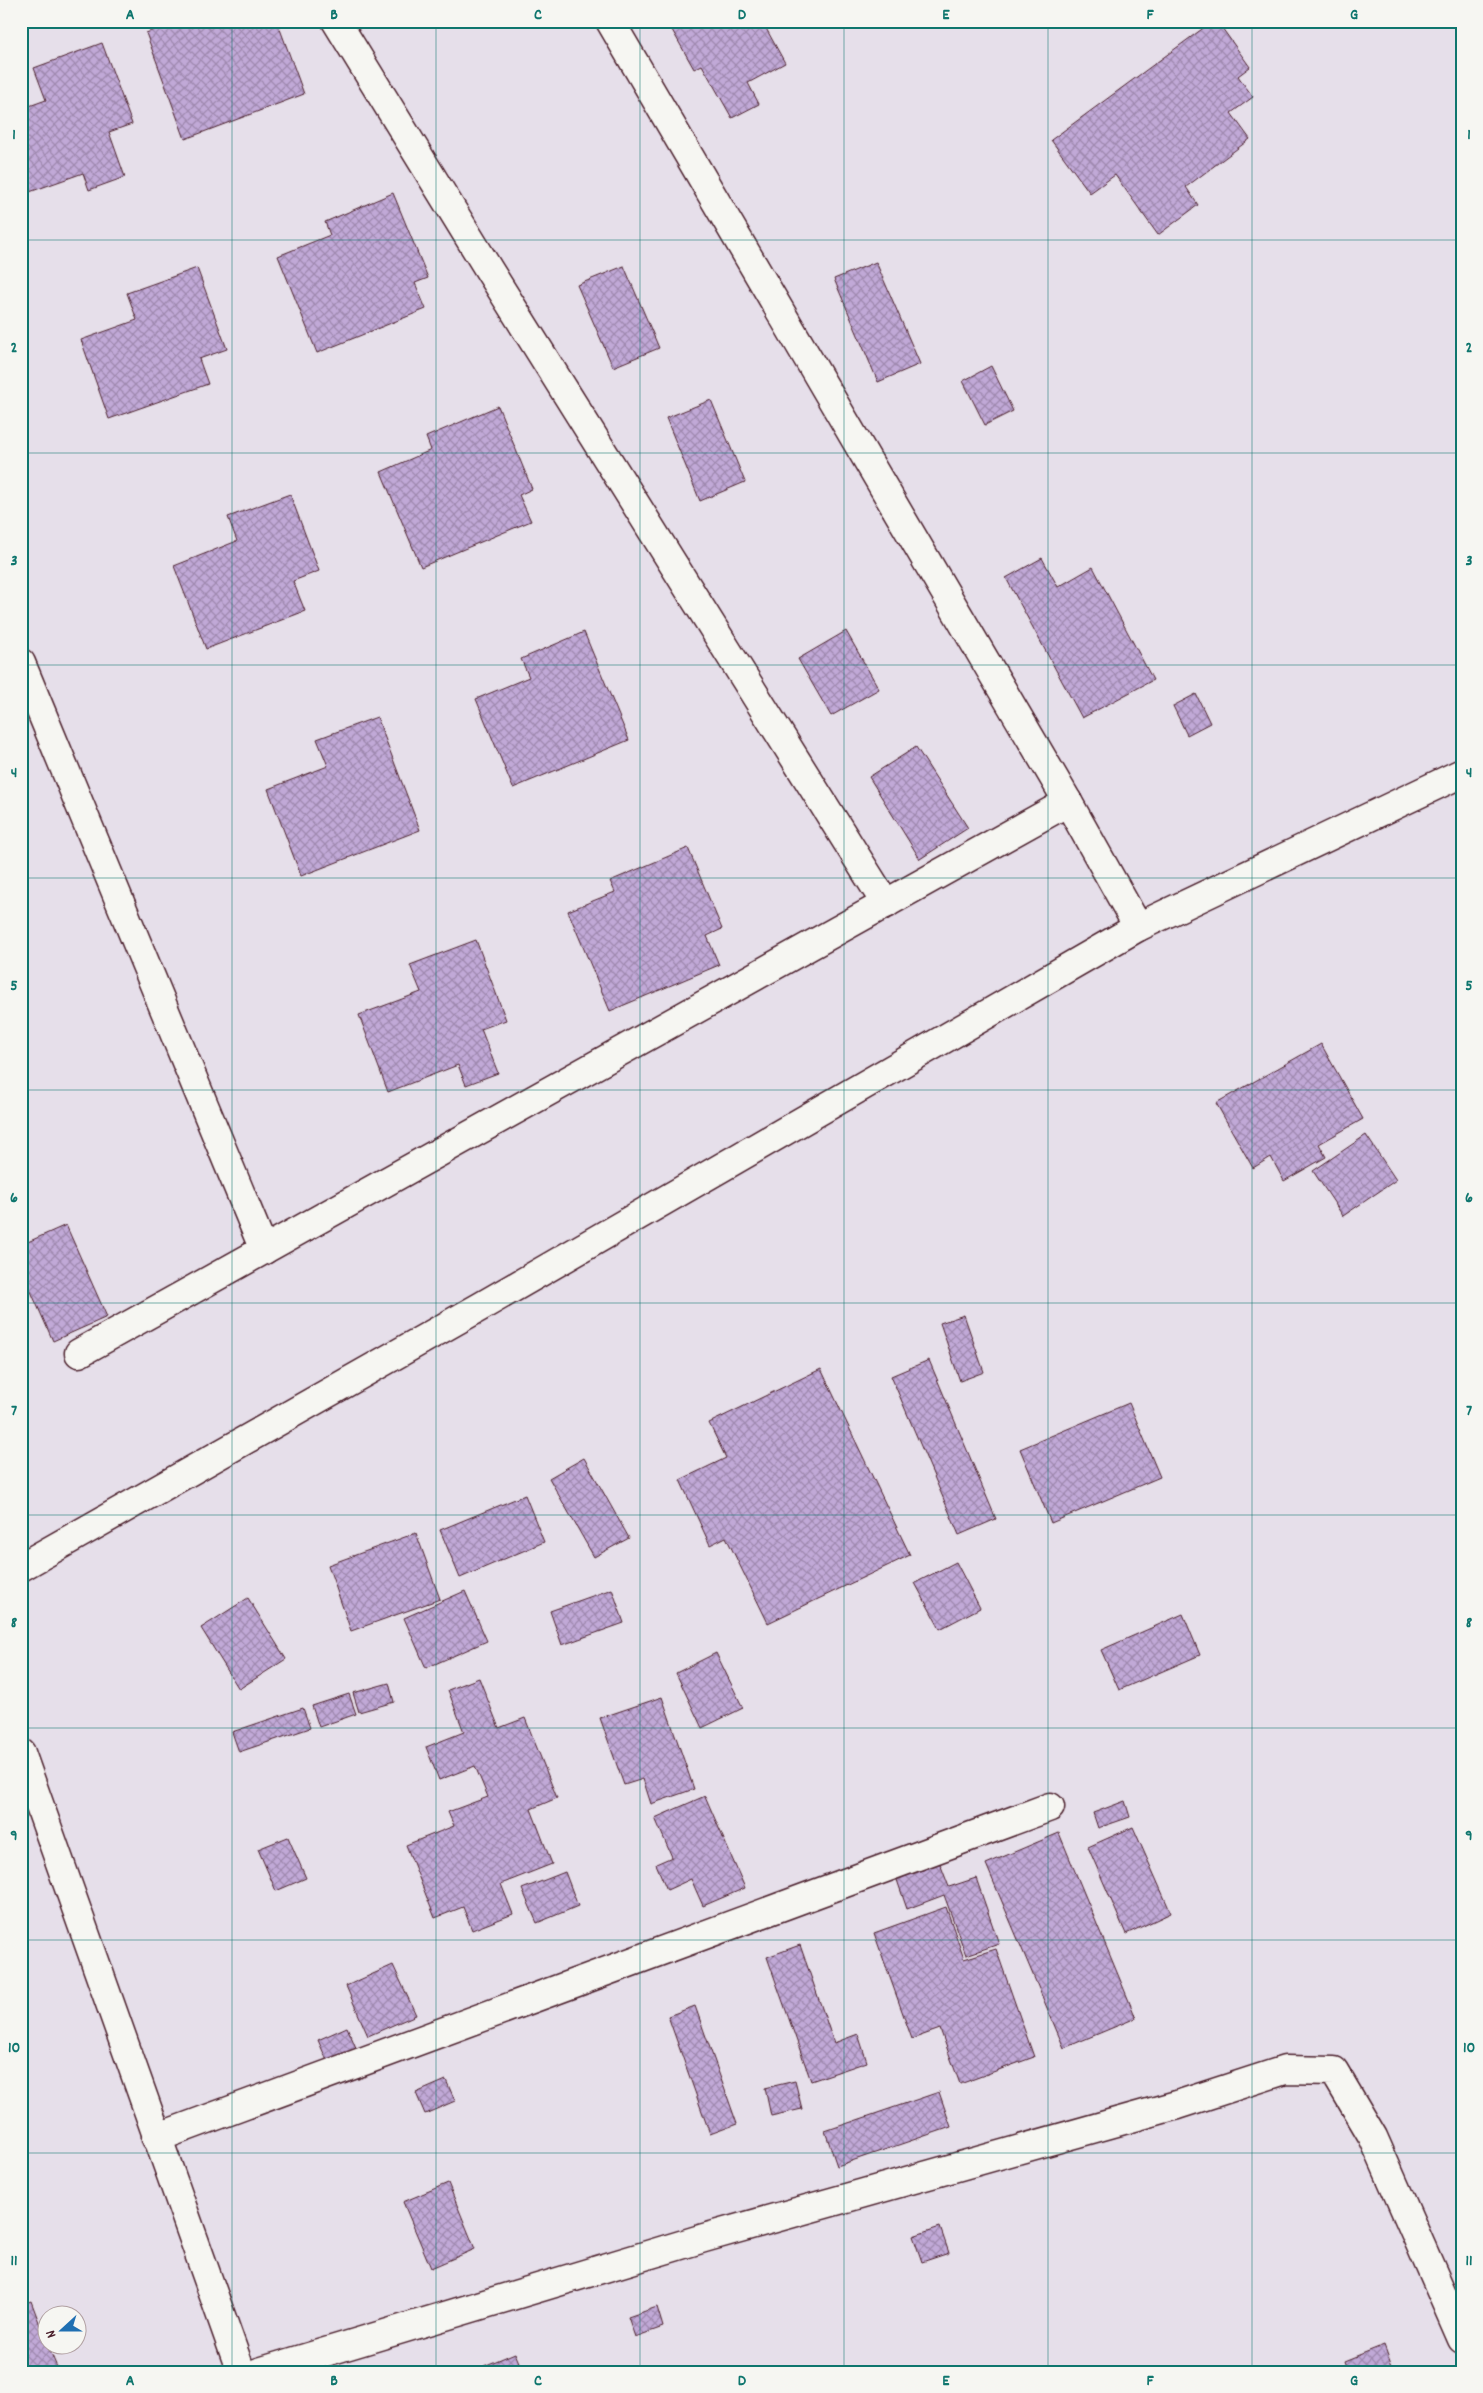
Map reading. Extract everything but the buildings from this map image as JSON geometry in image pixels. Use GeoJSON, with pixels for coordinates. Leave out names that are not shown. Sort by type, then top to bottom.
{"type":"FeatureCollection","features":[{"type":"Feature","properties":{"kind":"street"},"geometry":{"type":"LineString","coordinates":[[336,21],[499,287],[886,904]]}},
{"type":"Feature","properties":{"kind":"street"},"geometry":{"type":"LineString","coordinates":[[610,21],[1068,802],[1138,927]]}},
{"type":"Feature","properties":{"kind":"street"},"geometry":{"type":"LineString","coordinates":[[21,663],[264,1250]]}},
{"type":"Feature","properties":{"kind":"street"},"geometry":{"type":"LineString","coordinates":[[21,1567],[471,1312],[1138,927],[1462,773]]}},
{"type":"Feature","properties":{"kind":"street"},"geometry":{"type":"LineString","coordinates":[[80,1353],[1068,802]]}},
{"type":"Feature","properties":{"kind":"street"},"geometry":{"type":"LineString","coordinates":[[21,1753],[156,2138],[241,2372]]}},
{"type":"Feature","properties":{"kind":"street"},"geometry":{"type":"LineString","coordinates":[[156,2138],[1050,1807]]}},
{"type":"Feature","properties":{"kind":"street"},"geometry":{"type":"LineString","coordinates":[[260,2372],[704,2238],[1177,2105],[1284,2070],[1334,2071],[1374,2137],[1462,2339]]}}]}
